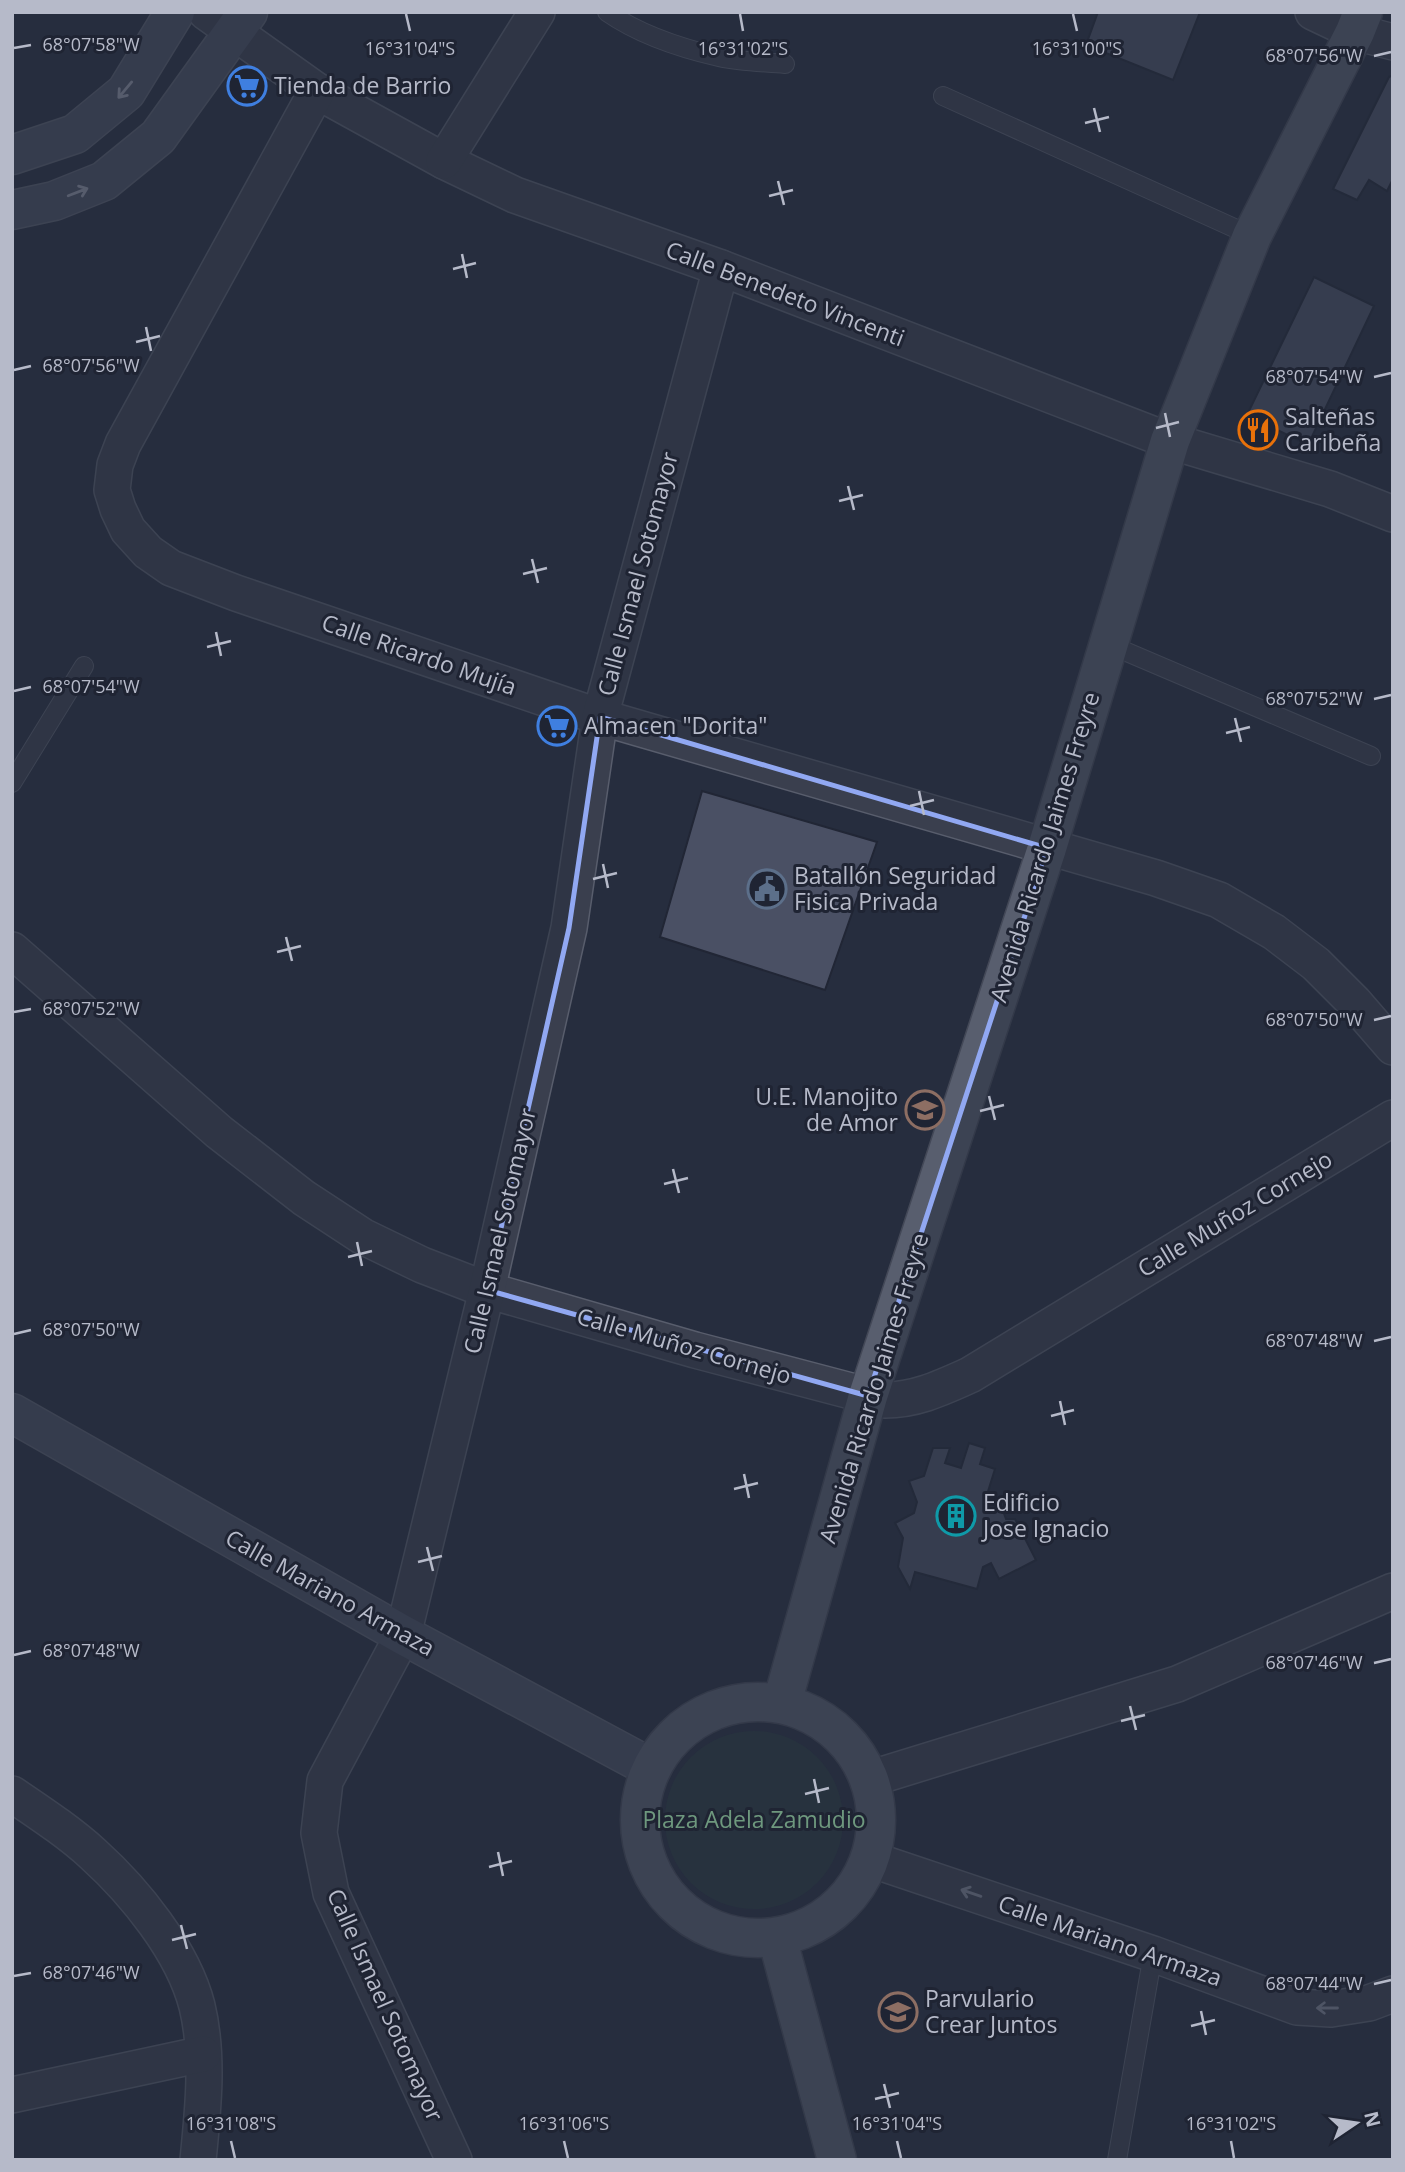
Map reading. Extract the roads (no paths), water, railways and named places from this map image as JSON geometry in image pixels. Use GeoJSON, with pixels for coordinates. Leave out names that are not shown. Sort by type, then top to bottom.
{"type":"FeatureCollection","features":[{"type":"Feature","properties":{"kind":"main road","name":"Avenida Ricardo Jaimes Freyre"},"geometry":{"type":"LineString","coordinates":[[782,1703],[868,1396],[1047,848],[1170,441],[1252,236],[1359,22]]}},
{"type":"Feature","properties":{"kind":"main road"},"geometry":{"type":"LineString","coordinates":[[743,1702],[782,1703],[819,1717],[849,1744],[869,1779],[876,1819],[870,1859],[856,1888],[834,1911],[807,1928],[776,1937],[740,1937],[705,1925],[676,1905],[661,1885],[654,1875],[642,1840],[641,1804],[651,1768],[674,1736],[706,1713],[743,1702]]}},
{"type":"Feature","properties":{"kind":"main road"},"geometry":{"type":"LineString","coordinates":[[776,1937],[837,2160]]}},
{"type":"Feature","properties":{"kind":"street"},"geometry":{"type":"LineString","coordinates":[[12,155],[75,134],[126,92],[175,12]]}},
{"type":"Feature","properties":{"kind":"street"},"geometry":{"type":"LineString","coordinates":[[444,161],[537,12]]}},
{"type":"Feature","properties":{"kind":"street"},"geometry":{"type":"LineString","coordinates":[[1313,12],[1359,22],[1393,42]]}},
{"type":"Feature","properties":{"kind":"street"},"geometry":{"type":"LineString","coordinates":[[12,210],[54,201],[104,181],[158,137],[208,70],[229,18]]}},
{"type":"Feature","properties":{"kind":"street","name":"Calle Benedeto Vincenti"},"geometry":{"type":"LineString","coordinates":[[229,18],[317,91],[444,161],[515,195],[721,268],[1170,441],[1330,489],[1393,514]]}},
{"type":"Feature","properties":{"kind":"street","name":"Calle Ricardo Mujía"},"geometry":{"type":"LineString","coordinates":[[317,91],[123,444],[115,465],[112,490],[118,509],[128,530],[148,552],[171,568],[236,593],[600,717],[1156,878],[1219,900],[1263,925],[1316,964],[1393,1047]]}},
{"type":"Feature","properties":{"kind":"street","name":"Calle Ismael Sotomayor"},"geometry":{"type":"LineString","coordinates":[[454,2160],[331,1893],[319,1833],[325,1781],[403,1635],[487,1290],[569,928],[600,717],[721,268]]}},
{"type":"Feature","properties":{"kind":"street","name":"Calle Muñoz Cornejo"},"geometry":{"type":"LineString","coordinates":[[12,950],[219,1132],[304,1198],[362,1236],[422,1265],[487,1290],[695,1350],[885,1400],[903,1400],[924,1395],[970,1376],[1393,1118]]}},
{"type":"Feature","properties":{"kind":"street","name":"Calle Mariano Armaza"},"geometry":{"type":"LineString","coordinates":[[12,1413],[403,1635],[651,1768]]}},
{"type":"Feature","properties":{"kind":"street"},"geometry":{"type":"LineString","coordinates":[[869,1779],[1177,1684],[1393,1591]]}},
{"type":"Feature","properties":{"kind":"street"},"geometry":{"type":"LineString","coordinates":[[12,1794],[93,1854],[128,1891],[168,1941],[186,1973],[197,2008],[203,2053],[204,2104],[198,2160]]}},
{"type":"Feature","properties":{"kind":"street","name":"Calle Mariano Armaza"},"geometry":{"type":"LineString","coordinates":[[870,1859],[1153,1954],[1297,2007],[1331,2009],[1368,2003],[1393,1994]]}},
{"type":"Feature","properties":{"kind":"street"},"geometry":{"type":"LineString","coordinates":[[12,2095],[203,2053]]}},
{"type":"Feature","properties":{"kind":"lane"},"geometry":{"type":"LineString","coordinates":[[607,12],[621,22],[674,44],[721,58],[785,64]]}},
{"type":"Feature","properties":{"kind":"lane"},"geometry":{"type":"LineString","coordinates":[[943,96],[1252,236]]}},
{"type":"Feature","properties":{"kind":"lane"},"geometry":{"type":"LineString","coordinates":[[1108,644],[1371,756]]}},
{"type":"Feature","properties":{"kind":"lane"},"geometry":{"type":"LineString","coordinates":[[12,783],[84,666]]}},
{"type":"Feature","properties":{"kind":"lane"},"geometry":{"type":"LineString","coordinates":[[1117,2160],[1153,1954]]}},
{"type":"Feature","properties":{"kind":"place","name":"Tienda de Barrio"},"geometry":{"type":"Point","coordinates":[247,86]}},
{"type":"Feature","properties":{"kind":"place","name":"Salteñas Caribeña"},"geometry":{"type":"Point","coordinates":[1258,430]}},
{"type":"Feature","properties":{"kind":"place","name":"Almacen \"Dorita\""},"geometry":{"type":"Point","coordinates":[557,726]}},
{"type":"Feature","properties":{"kind":"place","name":"Batallón Seguridad Fisica Privada"},"geometry":{"type":"Point","coordinates":[767,889]}},
{"type":"Feature","properties":{"kind":"place","name":"U.E. Manojito de Amor"},"geometry":{"type":"Point","coordinates":[925,1110]}},
{"type":"Feature","properties":{"kind":"place","name":"Edificio Jose Ignacio"},"geometry":{"type":"Point","coordinates":[956,1516]}},
{"type":"Feature","properties":{"kind":"place","name":"Parvulario Crear Juntos"},"geometry":{"type":"Point","coordinates":[898,2012]}},
{"type":"Feature","properties":{"kind":"park label","name":"Plaza Adela Zamudio"},"geometry":{"type":"Point","coordinates":[754,1820]}}]}
